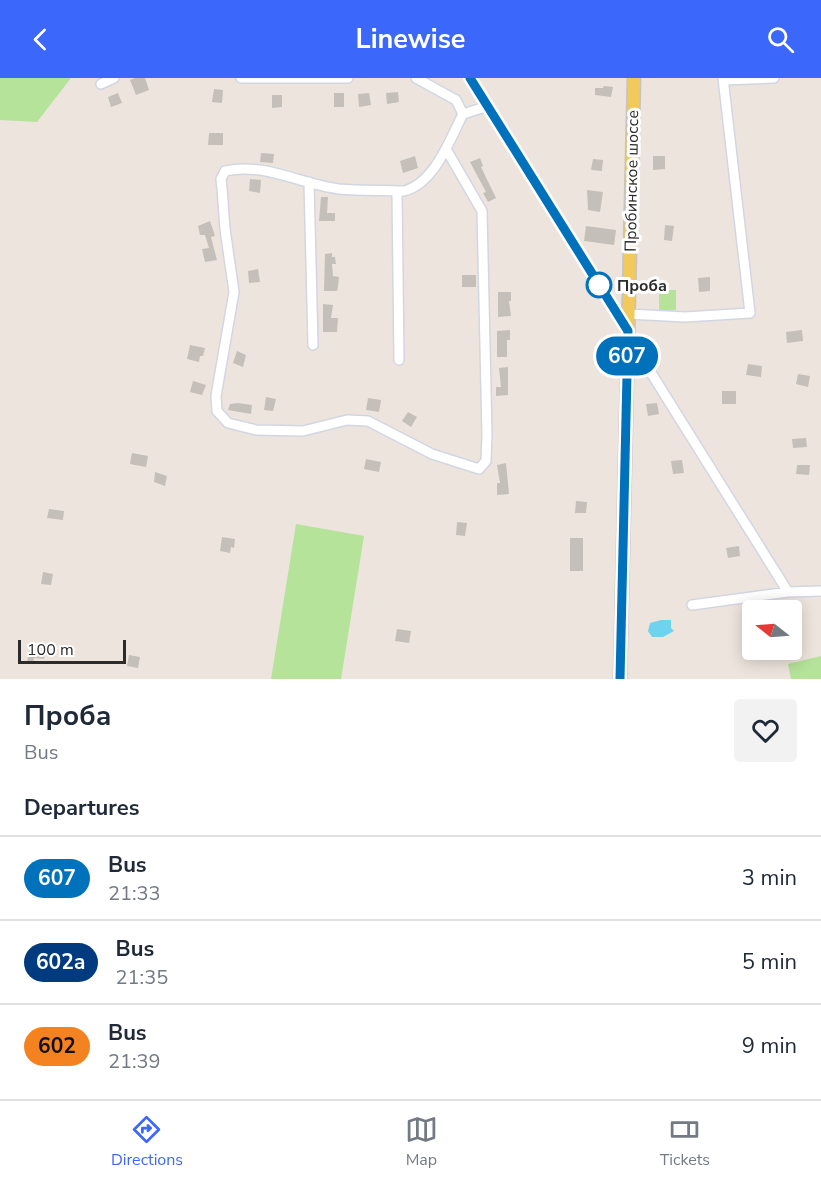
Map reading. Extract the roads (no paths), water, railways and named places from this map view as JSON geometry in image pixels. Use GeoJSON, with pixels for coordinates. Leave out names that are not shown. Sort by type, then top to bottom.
{"type":"FeatureCollection","features":[{"type":"Feature","properties":{"kind":"main road","name":"Пробинское шоссе"},"geometry":{"type":"LineString","coordinates":[[620,679],[634,78]]}},
{"type":"Feature","properties":{"kind":"street"},"geometry":{"type":"LineString","coordinates":[[101,84],[114,78]]}},
{"type":"Feature","properties":{"kind":"street"},"geometry":{"type":"LineString","coordinates":[[241,78],[348,78]]}},
{"type":"Feature","properties":{"kind":"street"},"geometry":{"type":"LineString","coordinates":[[416,78],[456,100],[463,114]]}},
{"type":"Feature","properties":{"kind":"street"},"geometry":{"type":"LineString","coordinates":[[470,78],[788,592]]}},
{"type":"Feature","properties":{"kind":"street"},"geometry":{"type":"LineString","coordinates":[[628,314],[685,317],[750,313],[724,79],[774,78]]}},
{"type":"Feature","properties":{"kind":"street"},"geometry":{"type":"LineString","coordinates":[[446,149],[482,211],[486,461],[479,469],[432,454],[368,421],[347,420],[303,431],[256,430],[228,423],[217,411],[216,396],[234,292],[221,179],[225,171],[257,169],[338,189],[397,191],[414,189],[440,161],[463,114],[488,106]]}},
{"type":"Feature","properties":{"kind":"street"},"geometry":{"type":"LineString","coordinates":[[309,182],[313,345]]}},
{"type":"Feature","properties":{"kind":"street"},"geometry":{"type":"LineString","coordinates":[[397,191],[399,360]]}},
{"type":"Feature","properties":{"kind":"street"},"geometry":{"type":"LineString","coordinates":[[692,605],[788,592],[821,591]]}},
{"type":"Feature","properties":{"kind":"water"},"geometry":{"type":"Polygon","coordinates":[[[671,620],[671,628],[674,631],[663,637],[652,637],[648,631],[650,623],[671,620]]]}},
{"type":"Feature","properties":{"kind":"place","name":"Проба"},"geometry":{"type":"Point","coordinates":[599,285]}}]}
